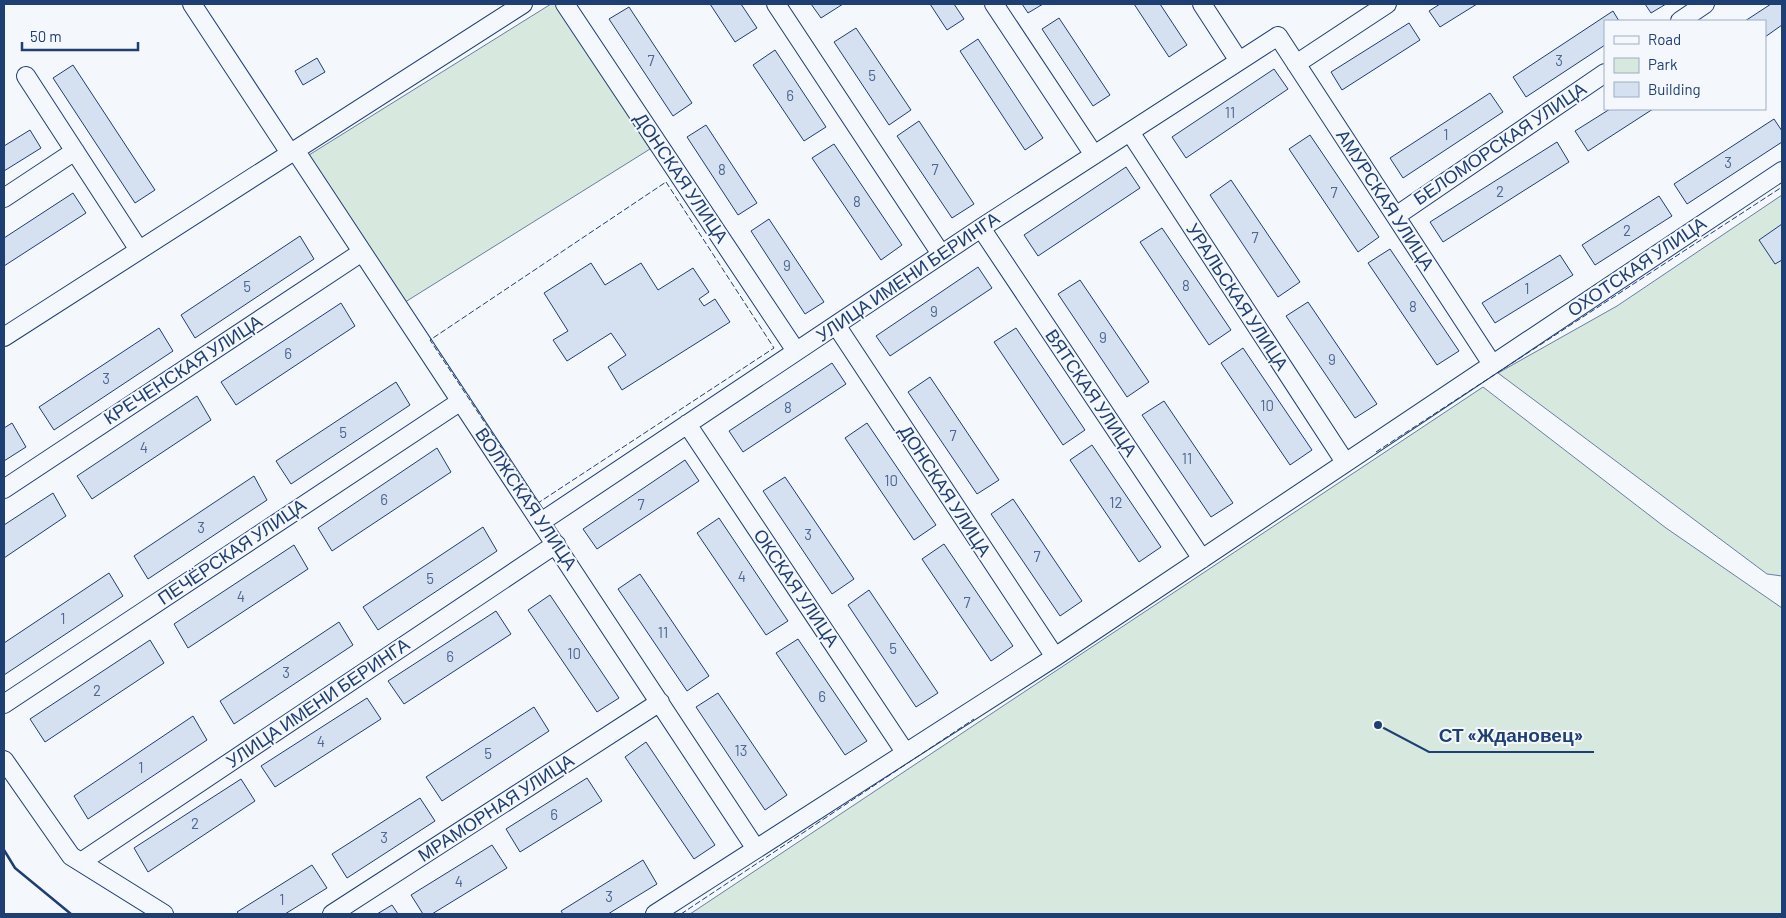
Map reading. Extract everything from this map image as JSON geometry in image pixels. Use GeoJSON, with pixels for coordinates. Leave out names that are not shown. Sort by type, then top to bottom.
{"type":"FeatureCollection","features":[{"type":"Feature","properties":{"kind":"street","name":"ВОЛЖСКАЯ УЛИЦА"},"geometry":{"type":"LineString","coordinates":[[192,4],[461,400],[756,849]]}},
{"type":"Feature","properties":{"kind":"street"},"geometry":{"type":"LineString","coordinates":[[4,337],[523,4]]}},
{"type":"Feature","properties":{"kind":"street","name":"ДОНСКАЯ УЛИЦА"},"geometry":{"type":"LineString","coordinates":[[565,4],[796,352]]}},
{"type":"Feature","properties":{"kind":"street"},"geometry":{"type":"LineString","coordinates":[[776,4],[941,254]]}},
{"type":"Feature","properties":{"kind":"street"},"geometry":{"type":"LineString","coordinates":[[994,4],[1094,155]]}},
{"type":"Feature","properties":{"kind":"street"},"geometry":{"type":"LineString","coordinates":[[1202,4],[1239,61]]}},
{"type":"Feature","properties":{"kind":"street"},"geometry":{"type":"LineString","coordinates":[[1296,64],[1386,4]]}},
{"type":"Feature","properties":{"kind":"street"},"geometry":{"type":"LineString","coordinates":[[1681,20],[1705,4]]}},
{"type":"Feature","properties":{"kind":"street","name":"УЛИЦА ИМЕНИ БЕРИНГА"},"geometry":{"type":"LineString","coordinates":[[541,522],[941,254],[1278,36]]}},
{"type":"Feature","properties":{"kind":"street","name":"АМУРСКАЯ УЛИЦА"},"geometry":{"type":"LineString","coordinates":[[1278,36],[1492,364]]}},
{"type":"Feature","properties":{"kind":"street","name":"БЕЛОМОРСКАЯ УЛИЦА"},"geometry":{"type":"LineString","coordinates":[[1396,216],[1604,73]]}},
{"type":"Feature","properties":{"kind":"street"},"geometry":{"type":"LineString","coordinates":[[26,76],[139,250]]}},
{"type":"Feature","properties":{"kind":"street","name":"УРАЛЬСКАЯ УЛИЦА"},"geometry":{"type":"LineString","coordinates":[[1130,132],[1345,462]]}},
{"type":"Feature","properties":{"kind":"street"},"geometry":{"type":"LineString","coordinates":[[4,198],[75,151]]}},
{"type":"Feature","properties":{"kind":"street","name":"ОХОТСКАЯ УЛИЦА"},"geometry":{"type":"LineString","coordinates":[[655,914],[1055,657],[1782,170]]}},
{"type":"Feature","properties":{"kind":"street","name":"ВЯТСКАЯ УЛИЦА"},"geometry":{"type":"LineString","coordinates":[[981,228],[1202,558]]}},
{"type":"Feature","properties":{"kind":"street","name":"КРЕЧЕНСКАЯ УЛИЦА"},"geometry":{"type":"LineString","coordinates":[[4,489],[362,252]]}},
{"type":"Feature","properties":{"kind":"street","name":"ДОНСКАЯ УЛИЦА"},"geometry":{"type":"LineString","coordinates":[[836,325],[1055,657]]}},
{"type":"Feature","properties":{"kind":"street","name":"ПЕЧЁРСКАЯ УЛИЦА"},"geometry":{"type":"LineString","coordinates":[[4,704],[461,400]]}},
{"type":"Feature","properties":{"kind":"street","name":"ОКСКАЯ УЛИЦА"},"geometry":{"type":"LineString","coordinates":[[687,424],[905,752]]}},
{"type":"Feature","properties":{"kind":"street","name":"УЛИЦА ИМЕНИ БЕРИНГА"},"geometry":{"type":"LineString","coordinates":[[81,862],[556,544]]}},
{"type":"Feature","properties":{"kind":"street","name":"МРАМОРНАЯ УЛИЦА"},"geometry":{"type":"LineString","coordinates":[[332,914],[660,702]]}},
{"type":"Feature","properties":{"kind":"street"},"geometry":{"type":"LineString","coordinates":[[4,760],[70,856],[164,914]]}},
{"type":"Feature","properties":{"kind":"green space"},"geometry":{"type":"Polygon","coordinates":[[[551,4],[559,4],[650,149],[402,304],[309,155],[551,4]]]}},
{"type":"Feature","properties":{"kind":"green space"},"geometry":{"type":"Polygon","coordinates":[[[1782,195],[1782,576],[1767,574],[1498,373],[1617,306],[1782,195]]]}},
{"type":"Feature","properties":{"kind":"green space"},"geometry":{"type":"Polygon","coordinates":[[[1483,387],[1666,528],[1782,608],[1782,914],[690,914],[1483,387]]]}},
{"type":"Feature","properties":{"kind":"building"},"geometry":{"type":"Polygon","coordinates":[[[710,4],[741,4],[757,28],[735,42],[710,4]]]}},
{"type":"Feature","properties":{"kind":"building"},"geometry":{"type":"Polygon","coordinates":[[[811,4],[843,4],[821,18],[811,4]]]}},
{"type":"Feature","properties":{"kind":"building"},"geometry":{"type":"Polygon","coordinates":[[[930,4],[954,4],[964,19],[947,30],[930,4]]]}},
{"type":"Feature","properties":{"kind":"building"},"geometry":{"type":"Polygon","coordinates":[[[1022,4],[1043,4],[1028,13],[1022,4]]]}},
{"type":"Feature","properties":{"kind":"building"},"geometry":{"type":"Polygon","coordinates":[[[1134,4],[1160,4],[1187,45],[1169,57],[1134,4]]]}},
{"type":"Feature","properties":{"kind":"building"},"geometry":{"type":"Polygon","coordinates":[[[1440,4],[1477,4],[1440,27],[1429,11],[1440,4]]]}},
{"type":"Feature","properties":{"kind":"building"},"geometry":{"type":"Polygon","coordinates":[[[1645,4],[1666,4],[1651,13],[1645,4]]]}},
{"type":"Feature","properties":{"kind":"building"},"geometry":{"type":"Polygon","coordinates":[[[1771,4],[1782,4],[1782,25],[1766,36],[1766,20],[1747,20],[1771,4]]]}},
{"type":"Feature","properties":{"kind":"building"},"geometry":{"type":"Polygon","coordinates":[[[629,7],[692,103],[673,116],[609,19],[629,7]]]}},
{"type":"Feature","properties":{"kind":"building"},"geometry":{"type":"Polygon","coordinates":[[[1613,11],[1618,20],[1604,20],[1604,46],[1526,97],[1513,77],[1613,11]]]}},
{"type":"Feature","properties":{"kind":"building"},"geometry":{"type":"Polygon","coordinates":[[[1059,18],[1110,95],[1093,106],[1042,29],[1059,18]]]}},
{"type":"Feature","properties":{"kind":"building"},"geometry":{"type":"Polygon","coordinates":[[[1409,23],[1420,40],[1342,90],[1331,72],[1409,23]]]}},
{"type":"Feature","properties":{"kind":"building"},"geometry":{"type":"Polygon","coordinates":[[[856,28],[911,110],[889,125],[834,42],[856,28]]]}},
{"type":"Feature","properties":{"kind":"building"},"geometry":{"type":"Polygon","coordinates":[[[978,39],[1043,138],[1025,150],[960,51],[978,39]]]}},
{"type":"Feature","properties":{"kind":"building"},"geometry":{"type":"Polygon","coordinates":[[[775,50],[826,127],[804,141],[753,65],[775,50]]]}},
{"type":"Feature","properties":{"kind":"building"},"geometry":{"type":"Polygon","coordinates":[[[317,58],[325,72],[303,85],[295,71],[317,58]]]}},
{"type":"Feature","properties":{"kind":"building"},"geometry":{"type":"Polygon","coordinates":[[[73,65],[155,190],[135,203],[53,78],[73,65]]]}},
{"type":"Feature","properties":{"kind":"building"},"geometry":{"type":"Polygon","coordinates":[[[1274,69],[1288,89],[1186,158],[1172,137],[1274,69]]]}},
{"type":"Feature","properties":{"kind":"building"},"geometry":{"type":"Polygon","coordinates":[[[1490,93],[1503,112],[1403,178],[1390,158],[1490,93]]]}},
{"type":"Feature","properties":{"kind":"building"},"geometry":{"type":"Polygon","coordinates":[[[1608,110],[1651,110],[1588,151],[1575,131],[1608,110]]]}},
{"type":"Feature","properties":{"kind":"building"},"geometry":{"type":"Polygon","coordinates":[[[1774,119],[1782,131],[1782,142],[1687,204],[1674,184],[1774,119]]]}},
{"type":"Feature","properties":{"kind":"building"},"geometry":{"type":"Polygon","coordinates":[[[919,121],[974,204],[952,218],[897,136],[919,121]]]}},
{"type":"Feature","properties":{"kind":"building"},"geometry":{"type":"Polygon","coordinates":[[[706,125],[757,203],[738,215],[687,137],[706,125]]]}},
{"type":"Feature","properties":{"kind":"building"},"geometry":{"type":"Polygon","coordinates":[[[30,130],[41,148],[4,171],[4,146],[30,130]]]}},
{"type":"Feature","properties":{"kind":"building"},"geometry":{"type":"Polygon","coordinates":[[[1310,135],[1379,237],[1358,252],[1289,149],[1310,135]]]}},
{"type":"Feature","properties":{"kind":"building"},"geometry":{"type":"Polygon","coordinates":[[[1557,142],[1569,162],[1443,242],[1430,222],[1557,142]]]}},
{"type":"Feature","properties":{"kind":"building"},"geometry":{"type":"Polygon","coordinates":[[[834,144],[902,245],[881,260],[812,158],[834,144]]]}},
{"type":"Feature","properties":{"kind":"building"},"geometry":{"type":"Polygon","coordinates":[[[1126,167],[1140,188],[1038,256],[1024,235],[1126,167]]]}},
{"type":"Feature","properties":{"kind":"building"},"geometry":{"type":"Polygon","coordinates":[[[1231,180],[1300,282],[1278,297],[1210,195],[1231,180]]]}},
{"type":"Feature","properties":{"kind":"building"},"geometry":{"type":"Polygon","coordinates":[[[73,193],[86,213],[4,266],[4,238],[73,193]]]}},
{"type":"Feature","properties":{"kind":"building"},"geometry":{"type":"Polygon","coordinates":[[[1659,196],[1672,216],[1595,265],[1582,245],[1659,196]]]}},
{"type":"Feature","properties":{"kind":"building"},"geometry":{"type":"Polygon","coordinates":[[[769,219],[824,302],[805,314],[751,231],[769,219]]]}},
{"type":"Feature","properties":{"kind":"building"},"geometry":{"type":"Polygon","coordinates":[[[1782,224],[1782,260],[1775,264],[1759,240],[1782,224]]]}},
{"type":"Feature","properties":{"kind":"building"},"geometry":{"type":"Polygon","coordinates":[[[1162,228],[1231,330],[1209,345],[1140,242],[1162,228]]]}},
{"type":"Feature","properties":{"kind":"building"},"geometry":{"type":"Polygon","coordinates":[[[300,236],[314,259],[195,338],[181,315],[300,236]]]}},
{"type":"Feature","properties":{"kind":"building"},"geometry":{"type":"Polygon","coordinates":[[[1390,249],[1459,351],[1437,365],[1368,263],[1390,249]]]}},
{"type":"Feature","properties":{"kind":"building"},"geometry":{"type":"Polygon","coordinates":[[[1560,255],[1573,275],[1495,323],[1482,303],[1560,255]]]}},
{"type":"Feature","properties":{"kind":"building"},"geometry":{"type":"Polygon","coordinates":[[[591,263],[605,285],[641,263],[658,290],[693,268],[709,292],[699,299],[704,306],[715,299],[730,322],[622,390],[608,367],[626,355],[611,333],[567,361],[553,340],[568,331],[544,293],[591,263]]]}},
{"type":"Feature","properties":{"kind":"building"},"geometry":{"type":"Polygon","coordinates":[[[978,267],[992,288],[890,356],[876,336],[978,267]]]}},
{"type":"Feature","properties":{"kind":"building"},"geometry":{"type":"Polygon","coordinates":[[[1080,280],[1149,382],[1127,397],[1058,294],[1080,280]]]}},
{"type":"Feature","properties":{"kind":"building"},"geometry":{"type":"Polygon","coordinates":[[[1308,302],[1377,404],[1355,418],[1286,316],[1308,302]]]}},
{"type":"Feature","properties":{"kind":"building"},"geometry":{"type":"Polygon","coordinates":[[[341,303],[355,326],[236,405],[221,382],[341,303]]]}},
{"type":"Feature","properties":{"kind":"building"},"geometry":{"type":"Polygon","coordinates":[[[159,328],[173,351],[54,430],[39,407],[159,328]]]}},
{"type":"Feature","properties":{"kind":"building"},"geometry":{"type":"Polygon","coordinates":[[[1016,328],[1085,430],[1063,445],[994,342],[1016,328]]]}},
{"type":"Feature","properties":{"kind":"building"},"geometry":{"type":"Polygon","coordinates":[[[1243,348],[1312,450],[1290,465],[1221,363],[1243,348]]]}},
{"type":"Feature","properties":{"kind":"building"},"geometry":{"type":"Polygon","coordinates":[[[832,363],[846,384],[743,452],[729,431],[832,363]]]}},
{"type":"Feature","properties":{"kind":"building"},"geometry":{"type":"Polygon","coordinates":[[[930,377],[999,480],[977,494],[908,392],[930,377]]]}},
{"type":"Feature","properties":{"kind":"building"},"geometry":{"type":"Polygon","coordinates":[[[396,382],[410,405],[291,484],[276,461],[396,382]]]}},
{"type":"Feature","properties":{"kind":"building"},"geometry":{"type":"Polygon","coordinates":[[[197,396],[211,420],[92,499],[77,476],[197,396]]]}},
{"type":"Feature","properties":{"kind":"building"},"geometry":{"type":"Polygon","coordinates":[[[1164,401],[1233,503],[1211,517],[1142,415],[1164,401]]]}},
{"type":"Feature","properties":{"kind":"building"},"geometry":{"type":"Polygon","coordinates":[[[12,423],[26,447],[4,461],[4,428],[12,423]]]}},
{"type":"Feature","properties":{"kind":"building"},"geometry":{"type":"Polygon","coordinates":[[[867,423],[936,525],[914,540],[845,438],[867,423]]]}},
{"type":"Feature","properties":{"kind":"building"},"geometry":{"type":"Polygon","coordinates":[[[1092,445],[1161,547],[1139,562],[1070,460],[1092,445]]]}},
{"type":"Feature","properties":{"kind":"building"},"geometry":{"type":"Polygon","coordinates":[[[437,448],[451,472],[332,551],[318,528],[437,448]]]}},
{"type":"Feature","properties":{"kind":"building"},"geometry":{"type":"Polygon","coordinates":[[[685,460],[699,481],[597,549],[583,529],[685,460]]]}},
{"type":"Feature","properties":{"kind":"building"},"geometry":{"type":"Polygon","coordinates":[[[254,476],[267,500],[148,579],[134,556],[254,476]]]}},
{"type":"Feature","properties":{"kind":"building"},"geometry":{"type":"Polygon","coordinates":[[[785,477],[854,579],[832,594],[763,491],[785,477]]]}},
{"type":"Feature","properties":{"kind":"building"},"geometry":{"type":"Polygon","coordinates":[[[53,493],[66,516],[4,558],[4,525],[53,493]]]}},
{"type":"Feature","properties":{"kind":"building"},"geometry":{"type":"Polygon","coordinates":[[[1013,499],[1082,601],[1060,616],[991,514],[1013,499]]]}},
{"type":"Feature","properties":{"kind":"building"},"geometry":{"type":"Polygon","coordinates":[[[719,518],[788,621],[766,635],[697,533],[719,518]]]}},
{"type":"Feature","properties":{"kind":"building"},"geometry":{"type":"Polygon","coordinates":[[[483,527],[497,551],[378,630],[363,607],[483,527]]]}},
{"type":"Feature","properties":{"kind":"building"},"geometry":{"type":"Polygon","coordinates":[[[944,544],[1013,646],[991,661],[922,559],[944,544]]]}},
{"type":"Feature","properties":{"kind":"building"},"geometry":{"type":"Polygon","coordinates":[[[294,545],[308,569],[188,648],[174,624],[294,545]]]}},
{"type":"Feature","properties":{"kind":"building"},"geometry":{"type":"Polygon","coordinates":[[[109,573],[123,596],[4,675],[4,643],[109,573]]]}},
{"type":"Feature","properties":{"kind":"building"},"geometry":{"type":"Polygon","coordinates":[[[640,574],[709,676],[687,691],[618,589],[640,574]]]}},
{"type":"Feature","properties":{"kind":"building"},"geometry":{"type":"Polygon","coordinates":[[[869,590],[938,693],[916,707],[848,605],[869,590]]]}},
{"type":"Feature","properties":{"kind":"building"},"geometry":{"type":"Polygon","coordinates":[[[550,595],[619,698],[597,712],[528,610],[550,595]]]}},
{"type":"Feature","properties":{"kind":"building"},"geometry":{"type":"Polygon","coordinates":[[[496,611],[511,634],[404,704],[388,681],[496,611]]]}},
{"type":"Feature","properties":{"kind":"building"},"geometry":{"type":"Polygon","coordinates":[[[339,622],[353,645],[234,724],[220,701],[339,622]]]}},
{"type":"Feature","properties":{"kind":"building"},"geometry":{"type":"Polygon","coordinates":[[[798,639],[867,741],[845,755],[776,653],[798,639]]]}},
{"type":"Feature","properties":{"kind":"building"},"geometry":{"type":"Polygon","coordinates":[[[150,640],[164,663],[45,742],[30,719],[150,640]]]}},
{"type":"Feature","properties":{"kind":"building"},"geometry":{"type":"Polygon","coordinates":[[[718,693],[787,795],[765,810],[696,707],[718,693]]]}},
{"type":"Feature","properties":{"kind":"building"},"geometry":{"type":"Polygon","coordinates":[[[367,698],[381,719],[275,787],[261,766],[367,698]]]}},
{"type":"Feature","properties":{"kind":"building"},"geometry":{"type":"Polygon","coordinates":[[[534,707],[549,731],[442,801],[426,777],[534,707]]]}},
{"type":"Feature","properties":{"kind":"building"},"geometry":{"type":"Polygon","coordinates":[[[193,716],[207,740],[88,819],[74,796],[193,716]]]}},
{"type":"Feature","properties":{"kind":"building"},"geometry":{"type":"Polygon","coordinates":[[[646,742],[715,845],[694,859],[625,757],[646,742]]]}},
{"type":"Feature","properties":{"kind":"building"},"geometry":{"type":"Polygon","coordinates":[[[587,778],[602,801],[520,852],[506,829],[587,778]]]}},
{"type":"Feature","properties":{"kind":"building"},"geometry":{"type":"Polygon","coordinates":[[[241,779],[255,801],[148,872],[134,848],[241,779]]]}},
{"type":"Feature","properties":{"kind":"building"},"geometry":{"type":"Polygon","coordinates":[[[420,798],[435,821],[347,878],[332,854],[420,798]]]}},
{"type":"Feature","properties":{"kind":"building"},"geometry":{"type":"Polygon","coordinates":[[[492,845],[507,868],[432,914],[423,914],[411,895],[492,845]]]}},
{"type":"Feature","properties":{"kind":"building"},"geometry":{"type":"Polygon","coordinates":[[[643,860],[657,884],[608,914],[563,914],[561,911],[643,860]]]}},
{"type":"Feature","properties":{"kind":"building"},"geometry":{"type":"Polygon","coordinates":[[[312,865],[327,888],[285,914],[239,914],[237,912],[312,865]]]}},
{"type":"Feature","properties":{"kind":"building"},"geometry":{"type":"Polygon","coordinates":[[[392,905],[398,914],[377,914],[392,905]]]}},
{"type":"Feature","properties":{"kind":"fence"},"geometry":{"type":"LineString","coordinates":[[666,182],[774,348],[538,503],[430,340],[666,182]]}},
{"type":"Feature","properties":{"kind":"fence"},"geometry":{"type":"LineString","coordinates":[[1376,452],[1782,187]]}},
{"type":"Feature","properties":{"kind":"fence"},"geometry":{"type":"LineString","coordinates":[[681,914],[974,719]]}},
{"type":"Feature","properties":{"kind":"wall"},"geometry":{"type":"LineString","coordinates":[[4,850],[15,868],[71,914]]}},
{"type":"Feature","properties":{"kind":"place","name":"СТ «Ждановец»"},"geometry":{"type":"Point","coordinates":[1378,725]}}]}
